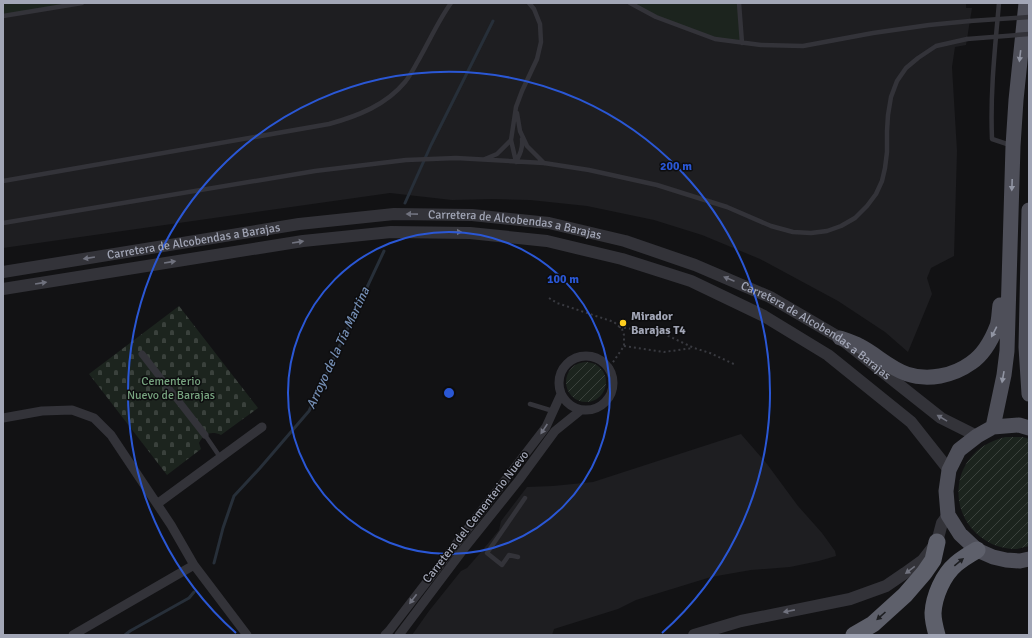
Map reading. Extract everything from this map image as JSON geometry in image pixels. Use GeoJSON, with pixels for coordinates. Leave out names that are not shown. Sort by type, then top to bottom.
{"type":"FeatureCollection","features":[{"type":"Feature","properties":{"kind":"highway"},"geometry":{"type":"LineString","coordinates":[[854,635],[873,624],[905,595],[933,560],[937,542]]}},
{"type":"Feature","properties":{"kind":"highway"},"geometry":{"type":"LineString","coordinates":[[937,635],[933,614],[940,585],[956,564],[977,550]]}},
{"type":"Feature","properties":{"kind":"main road"},"geometry":{"type":"LineString","coordinates":[[993,427],[1004,375],[1007,351],[1013,146],[1026,3]]}},
{"type":"Feature","properties":{"kind":"main road"},"geometry":{"type":"LineString","coordinates":[[1029,210],[1026,347],[1029,394]]}},
{"type":"Feature","properties":{"kind":"main road"},"geometry":{"type":"LineString","coordinates":[[840,338],[860,346],[895,370],[917,377],[939,377],[961,369],[972,363],[982,353],[998,324],[1001,272],[1004,262],[1010,254]]}},
{"type":"Feature","properties":{"kind":"main road"},"geometry":{"type":"LineString","coordinates":[[1029,428],[1019,426],[993,427],[977,436],[960,450],[950,470],[946,491],[948,515],[960,534],[977,550],[993,557],[1006,560],[1029,560]]}},
{"type":"Feature","properties":{"kind":"street","name":"Carretera de Alcobendas a Barajas"},"geometry":{"type":"LineString","coordinates":[[3,272],[299,224],[394,214],[472,215],[549,223],[625,241],[695,265],[770,297],[840,338],[941,418],[977,436]]}},
{"type":"Feature","properties":{"kind":"street","name":"Carretera de Alcobendas a Barajas"},"geometry":{"type":"LineString","coordinates":[[3,289],[303,241],[391,232],[470,232],[546,241],[622,258],[691,281],[764,316],[828,355],[911,422],[950,470]]}},
{"type":"Feature","properties":{"kind":"street"},"geometry":{"type":"LineString","coordinates":[[142,354],[205,435]]}},
{"type":"Feature","properties":{"kind":"street"},"geometry":{"type":"LineString","coordinates":[[586,355],[603,361],[609,368],[613,376],[614,385],[606,402],[591,410],[582,410],[573,407],[566,402],[558,385],[559,376],[569,361],[586,355]]}},
{"type":"Feature","properties":{"kind":"street","name":"Carretera del Cementerio Nuevo"},"geometry":{"type":"LineString","coordinates":[[385,635],[546,427],[561,394]]}},
{"type":"Feature","properties":{"kind":"street"},"geometry":{"type":"LineString","coordinates":[[3,418],[42,411],[72,410],[94,418],[111,435],[171,525],[194,565],[247,635]]}},
{"type":"Feature","properties":{"kind":"street","name":"Carretera del Cementerio Nuevo"},"geometry":{"type":"LineString","coordinates":[[399,635],[463,550],[520,480],[555,431],[582,410]]}},
{"type":"Feature","properties":{"kind":"street"},"geometry":{"type":"LineString","coordinates":[[157,504],[262,427]]}},
{"type":"Feature","properties":{"kind":"street"},"geometry":{"type":"LineString","coordinates":[[694,635],[742,621],[850,599],[886,586],[923,560],[937,542],[942,523],[948,515]]}},
{"type":"Feature","properties":{"kind":"street"},"geometry":{"type":"LineString","coordinates":[[73,635],[194,565]]}},
{"type":"Feature","properties":{"kind":"lane"},"geometry":{"type":"LineString","coordinates":[[3,16],[82,3]]}},
{"type":"Feature","properties":{"kind":"lane"},"geometry":{"type":"LineString","coordinates":[[3,180],[13,180],[322,126],[351,118],[375,107],[392,95],[406,82],[451,3]]}},
{"type":"Feature","properties":{"kind":"lane"},"geometry":{"type":"LineString","coordinates":[[516,162],[511,140],[516,107],[537,59],[541,42],[540,24],[534,9],[529,3]]}},
{"type":"Feature","properties":{"kind":"lane"},"geometry":{"type":"LineString","coordinates":[[630,3],[656,17],[715,39],[761,45],[804,46],[873,33],[929,25],[1029,17]]}},
{"type":"Feature","properties":{"kind":"lane"},"geometry":{"type":"LineString","coordinates":[[739,3],[742,43]]}},
{"type":"Feature","properties":{"kind":"lane"},"geometry":{"type":"LineString","coordinates":[[999,3],[992,85],[992,139],[1013,146]]}},
{"type":"Feature","properties":{"kind":"lane"},"geometry":{"type":"LineString","coordinates":[[3,223],[315,171],[406,160],[456,158],[544,163],[589,170],[657,184],[728,207],[771,226],[793,232],[810,233],[827,231],[841,226],[855,218],[876,194],[882,181],[885,168],[888,115],[891,98],[897,81],[906,68],[936,46],[967,39],[1029,34]]}},
{"type":"Feature","properties":{"kind":"lane"},"geometry":{"type":"LineString","coordinates":[[516,107],[520,132],[528,146],[544,163]]}},
{"type":"Feature","properties":{"kind":"lane"},"geometry":{"type":"LineString","coordinates":[[516,162],[523,145],[522,136]]}},
{"type":"Feature","properties":{"kind":"lane"},"geometry":{"type":"LineString","coordinates":[[484,160],[497,154],[511,140]]}},
{"type":"Feature","properties":{"kind":"lane"},"geometry":{"type":"LineString","coordinates":[[530,404],[553,411]]}},
{"type":"Feature","properties":{"kind":"lane"},"geometry":{"type":"LineString","coordinates":[[205,435],[220,457]]}},
{"type":"Feature","properties":{"kind":"lane"},"geometry":{"type":"LineString","coordinates":[[518,557],[509,555],[502,565],[487,553],[526,498]]}},
{"type":"Feature","properties":{"kind":"path"},"geometry":{"type":"LineString","coordinates":[[549,298],[557,303],[614,322],[622,329],[624,335],[624,346],[609,368]]}},
{"type":"Feature","properties":{"kind":"path"},"geometry":{"type":"LineString","coordinates":[[619,326],[660,332],[736,365]]}},
{"type":"Feature","properties":{"kind":"path"},"geometry":{"type":"LineString","coordinates":[[624,346],[664,352],[694,348]]}},
{"type":"Feature","properties":{"kind":"shaded area"},"geometry":{"type":"Polygon","coordinates":[[[3,3],[966,3],[966,8],[972,8],[966,45],[955,47],[952,67],[957,151],[954,256],[931,268],[927,278],[932,294],[908,352],[885,332],[838,301],[760,259],[702,235],[654,220],[587,206],[530,200],[452,200],[390,193],[3,248],[3,3]]]}},
{"type":"Feature","properties":{"kind":"shaded area"},"geometry":{"type":"Polygon","coordinates":[[[741,434],[767,464],[798,506],[822,533],[835,551],[836,556],[790,567],[751,570],[711,577],[636,600],[618,609],[554,629],[552,635],[412,635],[461,571],[467,568],[499,530],[501,521],[527,487],[593,482],[741,434]]]}},
{"type":"Feature","properties":{"kind":"green space"},"geometry":{"type":"Polygon","coordinates":[[[3,3],[82,3],[3,16],[3,3]]]}},
{"type":"Feature","properties":{"kind":"green space"},"geometry":{"type":"Polygon","coordinates":[[[630,3],[739,3],[742,43],[715,39],[656,17],[630,3]]]}},
{"type":"Feature","properties":{"kind":"green space","name":"Cementerio Nuevo de Barajas"},"geometry":{"type":"Polygon","coordinates":[[[179,306],[258,408],[221,435],[211,433],[203,437],[199,443],[201,449],[167,475],[89,374],[179,306]]]}},
{"type":"Feature","properties":{"kind":"green space"},"geometry":{"type":"Polygon","coordinates":[[[590,362],[597,365],[603,371],[606,382],[605,390],[597,399],[590,402],[582,402],[575,399],[567,390],[566,378],[569,371],[578,363],[590,362]]]}},
{"type":"Feature","properties":{"kind":"green space"},"geometry":{"type":"Polygon","coordinates":[[[1005,437],[1023,437],[1029,439],[1029,546],[1017,549],[996,546],[982,538],[968,524],[959,499],[960,479],[963,469],[969,460],[984,446],[1005,437]]]}},
{"type":"Feature","properties":{"kind":"waterway","name":"Arroyo de la Tía Martina"},"geometry":{"type":"LineString","coordinates":[[405,203],[431,145],[493,21]]}},
{"type":"Feature","properties":{"kind":"waterway","name":"Arroyo de la Tía Martina"},"geometry":{"type":"LineString","coordinates":[[214,563],[223,528],[234,496],[309,411],[384,251]]}},
{"type":"Feature","properties":{"kind":"waterway","name":"Arroyo de la Tía Martina"},"geometry":{"type":"LineString","coordinates":[[125,635],[189,598],[194,592]]}},
{"type":"Feature","properties":{"kind":"place","name":"Mirador Barajas T4"},"geometry":{"type":"Point","coordinates":[623,323]}}]}
